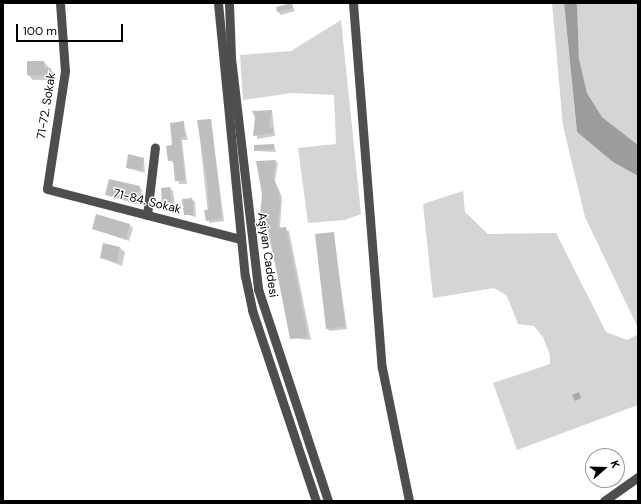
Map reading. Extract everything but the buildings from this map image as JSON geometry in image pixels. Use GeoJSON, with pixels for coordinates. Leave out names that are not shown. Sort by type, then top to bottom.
{"type":"FeatureCollection","features":[{"type":"Feature","properties":{"kind":"street","name":"71-72. Sokak"},"geometry":{"type":"LineString","coordinates":[[47,189],[65,71],[60,3]]}},
{"type":"Feature","properties":{"kind":"street","name":"Aşiyan Caddesi"},"geometry":{"type":"LineString","coordinates":[[218,3],[241,239],[252,310],[316,501]]}},
{"type":"Feature","properties":{"kind":"street","name":"Aşiyan Caddesi"},"geometry":{"type":"LineString","coordinates":[[229,3],[231,58],[258,289],[328,501]]}},
{"type":"Feature","properties":{"kind":"street"},"geometry":{"type":"LineString","coordinates":[[353,3],[382,368],[409,501]]}},
{"type":"Feature","properties":{"kind":"street"},"geometry":{"type":"LineString","coordinates":[[147,215],[155,146]]}},
{"type":"Feature","properties":{"kind":"street","name":"71-84. Sokak"},"geometry":{"type":"LineString","coordinates":[[47,189],[241,239]]}},
{"type":"Feature","properties":{"kind":"street"},"geometry":{"type":"LineString","coordinates":[[604,501],[638,477]]}},
{"type":"Feature","properties":{"kind":"street"},"geometry":{"type":"LineString","coordinates":[[614,501],[638,483]]}},
{"type":"Feature","properties":{"kind":"shaded area"},"geometry":{"type":"Polygon","coordinates":[[[552,3],[564,3],[577,132],[613,162],[638,176],[638,328],[585,217],[563,126],[552,3]]]}},
{"type":"Feature","properties":{"kind":"shaded area"},"geometry":{"type":"Polygon","coordinates":[[[564,3],[577,3],[579,59],[587,93],[602,117],[638,145],[638,176],[613,162],[577,132],[564,3]]]}},
{"type":"Feature","properties":{"kind":"shaded area"},"geometry":{"type":"Polygon","coordinates":[[[577,3],[638,3],[638,145],[602,117],[587,93],[579,59],[577,3]]]}},
{"type":"Feature","properties":{"kind":"shaded area"},"geometry":{"type":"Polygon","coordinates":[[[341,20],[361,214],[345,220],[308,223],[298,148],[336,144],[334,95],[292,93],[243,100],[240,55],[291,51],[341,20]]]}},
{"type":"Feature","properties":{"kind":"shaded area"},"geometry":{"type":"Polygon","coordinates":[[[463,191],[465,212],[488,234],[556,233],[606,332],[627,340],[638,334],[638,405],[517,450],[493,383],[550,364],[550,355],[543,337],[534,326],[518,324],[507,296],[494,288],[433,298],[423,204],[463,191]]]}}]}
